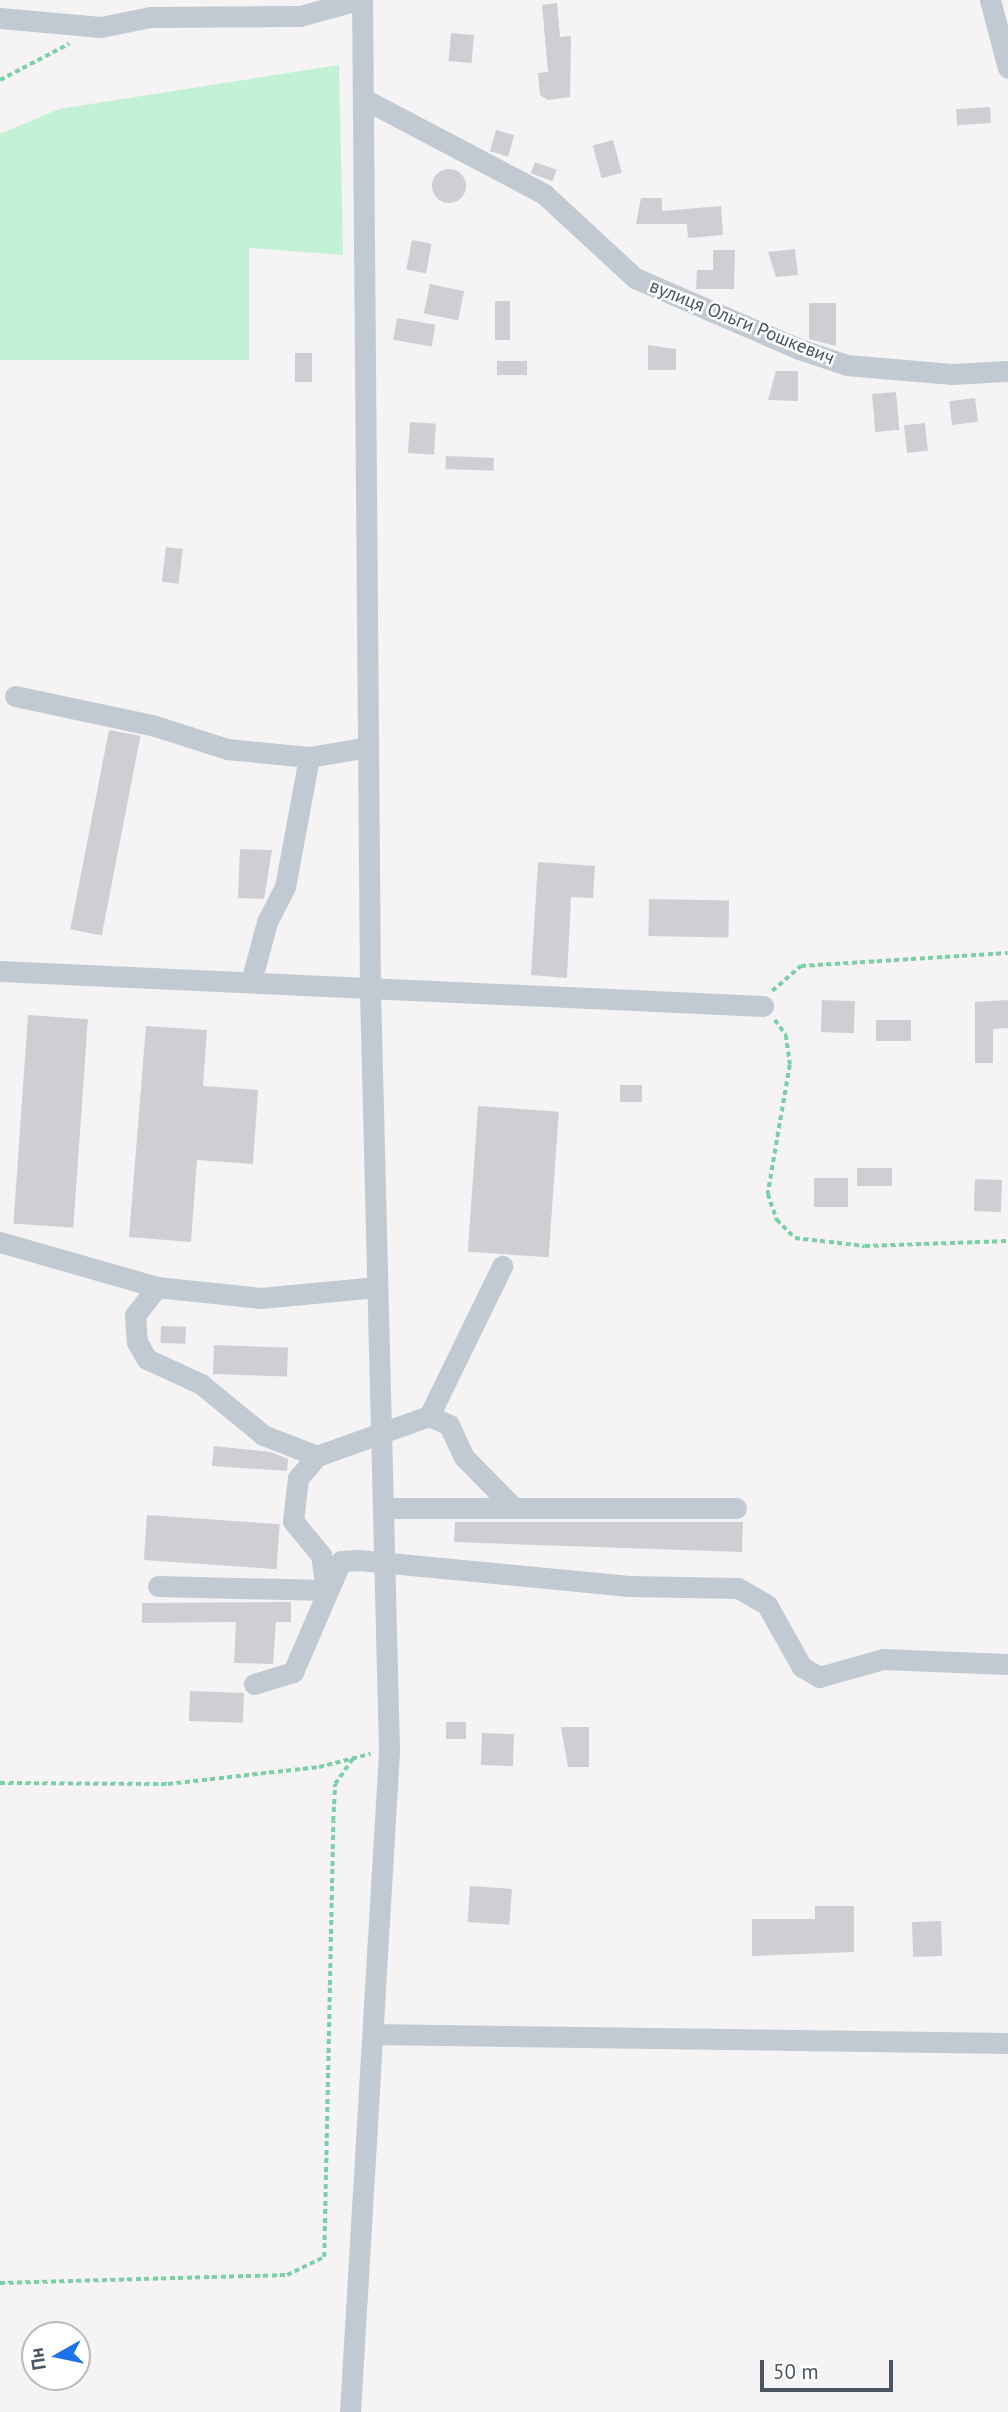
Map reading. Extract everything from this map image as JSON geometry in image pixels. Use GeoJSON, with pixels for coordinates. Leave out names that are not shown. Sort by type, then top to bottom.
{"type":"FeatureCollection","features":[{"type":"Feature","properties":{"kind":"street"},"geometry":{"type":"LineString","coordinates":[[0,18],[101,27],[150,17],[300,16],[360,0],[364,99],[370,988],[377,1287],[386,1508],[389,1751],[350,2412]]}},
{"type":"Feature","properties":{"kind":"street"},"geometry":{"type":"LineString","coordinates":[[990,0],[1008,68]]}},
{"type":"Feature","properties":{"kind":"street","name":"вулиця Ольги Рошкевич"},"geometry":{"type":"LineString","coordinates":[[364,99],[544,194],[635,278],[799,349],[847,365],[951,374],[1008,371]]}},
{"type":"Feature","properties":{"kind":"street"},"geometry":{"type":"LineString","coordinates":[[15,696],[152,725],[227,749],[309,757],[368,747]]}},
{"type":"Feature","properties":{"kind":"street"},"geometry":{"type":"LineString","coordinates":[[251,982],[267,922],[285,887],[309,757]]}},
{"type":"Feature","properties":{"kind":"street"},"geometry":{"type":"LineString","coordinates":[[0,971],[763,1006]]}},
{"type":"Feature","properties":{"kind":"street"},"geometry":{"type":"LineString","coordinates":[[0,1242],[158,1287],[261,1298],[377,1287]]}},
{"type":"Feature","properties":{"kind":"street"},"geometry":{"type":"LineString","coordinates":[[326,1590],[321,1555],[293,1521],[298,1478],[317,1456],[384,1437],[429,1416],[502,1266]]}},
{"type":"Feature","properties":{"kind":"street"},"geometry":{"type":"LineString","coordinates":[[158,1287],[135,1315],[137,1342],[146,1359],[201,1384],[263,1435],[317,1456]]}},
{"type":"Feature","properties":{"kind":"street"},"geometry":{"type":"LineString","coordinates":[[429,1416],[449,1425],[464,1457],[510,1504]]}},
{"type":"Feature","properties":{"kind":"street"},"geometry":{"type":"LineString","coordinates":[[386,1508],[510,1504],[736,1508]]}},
{"type":"Feature","properties":{"kind":"street"},"geometry":{"type":"LineString","coordinates":[[254,1684],[293,1672],[326,1590],[341,1561],[629,1586],[738,1588],[767,1605],[802,1667],[819,1677],[883,1659],[1008,1664]]}},
{"type":"Feature","properties":{"kind":"street"},"geometry":{"type":"LineString","coordinates":[[158,1587],[326,1590]]}},
{"type":"Feature","properties":{"kind":"street"},"geometry":{"type":"LineString","coordinates":[[373,2035],[1008,2043]]}},
{"type":"Feature","properties":{"kind":"path"},"geometry":{"type":"LineString","coordinates":[[0,80],[101,27]]}},
{"type":"Feature","properties":{"kind":"path"},"geometry":{"type":"LineString","coordinates":[[1008,953],[802,966],[776,983],[763,1006],[786,1035],[790,1065],[769,1162],[768,1194],[777,1220],[795,1237],[828,1243],[1008,1241]]}},
{"type":"Feature","properties":{"kind":"path"},"geometry":{"type":"LineString","coordinates":[[0,1783],[168,1783],[389,1751]]}},
{"type":"Feature","properties":{"kind":"path"},"geometry":{"type":"LineString","coordinates":[[0,2283],[287,2275],[324,2257],[334,1796],[354,1758]]}},
{"type":"Feature","properties":{"kind":"green space"},"geometry":{"type":"Polygon","coordinates":[[[339,65],[343,255],[249,248],[249,360],[0,360],[0,134],[59,109],[339,65]]]}},
{"type":"Feature","properties":{"kind":"building"},"geometry":{"type":"Polygon","coordinates":[[[557,3],[560,37],[571,36],[570,97],[548,100],[540,95],[538,73],[548,72],[542,5],[557,3]]]}},
{"type":"Feature","properties":{"kind":"building"},"geometry":{"type":"Polygon","coordinates":[[[451,33],[474,35],[471,63],[449,61],[451,33]]]}},
{"type":"Feature","properties":{"kind":"building"},"geometry":{"type":"Polygon","coordinates":[[[990,107],[991,123],[957,125],[956,109],[990,107]]]}},
{"type":"Feature","properties":{"kind":"building"},"geometry":{"type":"Polygon","coordinates":[[[496,130],[514,135],[508,156],[490,151],[496,130]]]}},
{"type":"Feature","properties":{"kind":"building"},"geometry":{"type":"Polygon","coordinates":[[[613,140],[622,173],[602,178],[593,145],[613,140]]]}},
{"type":"Feature","properties":{"kind":"building"},"geometry":{"type":"Polygon","coordinates":[[[535,162],[557,170],[553,181],[531,173],[535,162]]]}},
{"type":"Feature","properties":{"kind":"building"},"geometry":{"type":"Polygon","coordinates":[[[449,169],[461,174],[466,186],[461,198],[449,203],[437,198],[432,186],[437,174],[449,169]]]}},
{"type":"Feature","properties":{"kind":"building"},"geometry":{"type":"Polygon","coordinates":[[[641,198],[662,198],[662,211],[721,206],[723,235],[688,238],[687,224],[636,224],[641,198]]]}},
{"type":"Feature","properties":{"kind":"building"},"geometry":{"type":"Polygon","coordinates":[[[412,240],[432,244],[426,273],[406,269],[412,240]]]}},
{"type":"Feature","properties":{"kind":"building"},"geometry":{"type":"Polygon","coordinates":[[[795,249],[798,275],[776,277],[768,252],[795,249]]]}},
{"type":"Feature","properties":{"kind":"building"},"geometry":{"type":"Polygon","coordinates":[[[713,250],[735,250],[734,289],[696,289],[697,270],[713,270],[713,250]]]}},
{"type":"Feature","properties":{"kind":"building"},"geometry":{"type":"Polygon","coordinates":[[[430,284],[464,291],[458,321],[424,313],[430,284]]]}},
{"type":"Feature","properties":{"kind":"building"},"geometry":{"type":"Polygon","coordinates":[[[495,301],[510,301],[510,340],[495,340],[495,301]]]}},
{"type":"Feature","properties":{"kind":"building"},"geometry":{"type":"Polygon","coordinates":[[[809,303],[836,303],[836,346],[809,339],[809,303]]]}},
{"type":"Feature","properties":{"kind":"building"},"geometry":{"type":"Polygon","coordinates":[[[397,318],[435,325],[432,346],[393,340],[397,318]]]}},
{"type":"Feature","properties":{"kind":"building"},"geometry":{"type":"Polygon","coordinates":[[[648,345],[676,349],[676,370],[648,370],[648,345]]]}},
{"type":"Feature","properties":{"kind":"building"},"geometry":{"type":"Polygon","coordinates":[[[295,353],[312,353],[312,382],[295,382],[295,353]]]}},
{"type":"Feature","properties":{"kind":"building"},"geometry":{"type":"Polygon","coordinates":[[[497,361],[527,361],[527,375],[497,375],[497,361]]]}},
{"type":"Feature","properties":{"kind":"building"},"geometry":{"type":"Polygon","coordinates":[[[776,371],[798,371],[798,401],[768,400],[776,371]]]}},
{"type":"Feature","properties":{"kind":"building"},"geometry":{"type":"Polygon","coordinates":[[[896,392],[899,430],[875,432],[872,394],[896,392]]]}},
{"type":"Feature","properties":{"kind":"building"},"geometry":{"type":"Polygon","coordinates":[[[975,398],[978,422],[952,425],[949,401],[975,398]]]}},
{"type":"Feature","properties":{"kind":"building"},"geometry":{"type":"Polygon","coordinates":[[[410,422],[436,424],[434,455],[408,453],[410,422]]]}},
{"type":"Feature","properties":{"kind":"building"},"geometry":{"type":"Polygon","coordinates":[[[925,423],[928,451],[907,453],[904,425],[925,423]]]}},
{"type":"Feature","properties":{"kind":"building"},"geometry":{"type":"Polygon","coordinates":[[[446,456],[494,458],[494,471],[446,469],[446,456]]]}},
{"type":"Feature","properties":{"kind":"building"},"geometry":{"type":"Polygon","coordinates":[[[166,547],[183,549],[179,584],[162,582],[166,547]]]}},
{"type":"Feature","properties":{"kind":"building"},"geometry":{"type":"Polygon","coordinates":[[[109,730],[140,736],[102,935],[70,929],[109,730]]]}},
{"type":"Feature","properties":{"kind":"building"},"geometry":{"type":"Polygon","coordinates":[[[240,849],[272,850],[264,899],[238,898],[240,849]]]}},
{"type":"Feature","properties":{"kind":"building"},"geometry":{"type":"Polygon","coordinates":[[[538,862],[595,866],[593,898],[571,897],[567,978],[531,975],[538,862]]]}},
{"type":"Feature","properties":{"kind":"building"},"geometry":{"type":"Polygon","coordinates":[[[649,899],[729,900],[728,937],[648,936],[649,899]]]}},
{"type":"Feature","properties":{"kind":"building"},"geometry":{"type":"Polygon","coordinates":[[[822,1000],[855,1001],[854,1033],[821,1032],[822,1000]]]}},
{"type":"Feature","properties":{"kind":"building"},"geometry":{"type":"Polygon","coordinates":[[[1008,1000],[1008,1028],[993,1029],[993,1063],[975,1063],[975,1002],[1008,1000]]]}},
{"type":"Feature","properties":{"kind":"building"},"geometry":{"type":"Polygon","coordinates":[[[28,1015],[88,1019],[73,1228],[13,1223],[28,1015]]]}},
{"type":"Feature","properties":{"kind":"building"},"geometry":{"type":"Polygon","coordinates":[[[876,1020],[911,1020],[911,1041],[876,1041],[876,1020]]]}},
{"type":"Feature","properties":{"kind":"building"},"geometry":{"type":"Polygon","coordinates":[[[146,1026],[207,1030],[203,1086],[258,1090],[253,1164],[197,1160],[191,1242],[129,1237],[146,1026]]]}},
{"type":"Feature","properties":{"kind":"building"},"geometry":{"type":"Polygon","coordinates":[[[620,1085],[642,1085],[642,1102],[620,1102],[620,1085]]]}},
{"type":"Feature","properties":{"kind":"building"},"geometry":{"type":"Polygon","coordinates":[[[478,1106],[559,1112],[549,1257],[468,1252],[478,1106]]]}},
{"type":"Feature","properties":{"kind":"building"},"geometry":{"type":"Polygon","coordinates":[[[857,1168],[892,1168],[892,1186],[857,1186],[857,1168]]]}},
{"type":"Feature","properties":{"kind":"building"},"geometry":{"type":"Polygon","coordinates":[[[814,1178],[848,1178],[848,1207],[814,1207],[814,1178]]]}},
{"type":"Feature","properties":{"kind":"building"},"geometry":{"type":"Polygon","coordinates":[[[975,1179],[1002,1180],[1001,1212],[974,1211],[975,1179]]]}},
{"type":"Feature","properties":{"kind":"building"},"geometry":{"type":"Polygon","coordinates":[[[161,1326],[186,1327],[185,1344],[160,1343],[161,1326]]]}},
{"type":"Feature","properties":{"kind":"building"},"geometry":{"type":"Polygon","coordinates":[[[214,1345],[288,1348],[287,1377],[213,1374],[214,1345]]]}},
{"type":"Feature","properties":{"kind":"building"},"geometry":{"type":"Polygon","coordinates":[[[214,1446],[271,1452],[288,1459],[287,1471],[212,1466],[214,1446]]]}},
{"type":"Feature","properties":{"kind":"building"},"geometry":{"type":"Polygon","coordinates":[[[147,1515],[280,1524],[277,1569],[144,1560],[147,1515]]]}},
{"type":"Feature","properties":{"kind":"building"},"geometry":{"type":"Polygon","coordinates":[[[455,1522],[743,1522],[742,1552],[454,1542],[455,1522]]]}},
{"type":"Feature","properties":{"kind":"building"},"geometry":{"type":"Polygon","coordinates":[[[291,1602],[291,1622],[276,1622],[273,1664],[234,1663],[236,1622],[142,1623],[142,1603],[291,1602]]]}},
{"type":"Feature","properties":{"kind":"building"},"geometry":{"type":"Polygon","coordinates":[[[190,1691],[244,1693],[243,1723],[189,1721],[190,1691]]]}},
{"type":"Feature","properties":{"kind":"building"},"geometry":{"type":"Polygon","coordinates":[[[446,1722],[466,1722],[466,1739],[446,1739],[446,1722]]]}},
{"type":"Feature","properties":{"kind":"building"},"geometry":{"type":"Polygon","coordinates":[[[561,1727],[589,1727],[589,1767],[568,1767],[561,1727]]]}},
{"type":"Feature","properties":{"kind":"building"},"geometry":{"type":"Polygon","coordinates":[[[482,1733],[514,1734],[513,1766],[481,1765],[482,1733]]]}},
{"type":"Feature","properties":{"kind":"building"},"geometry":{"type":"Polygon","coordinates":[[[470,1886],[512,1889],[509,1925],[467,1922],[470,1886]]]}},
{"type":"Feature","properties":{"kind":"building"},"geometry":{"type":"Polygon","coordinates":[[[815,1906],[854,1906],[854,1952],[752,1956],[752,1919],[815,1919],[815,1906]]]}},
{"type":"Feature","properties":{"kind":"building"},"geometry":{"type":"Polygon","coordinates":[[[941,1921],[942,1956],[913,1957],[912,1922],[941,1921]]]}}]}
